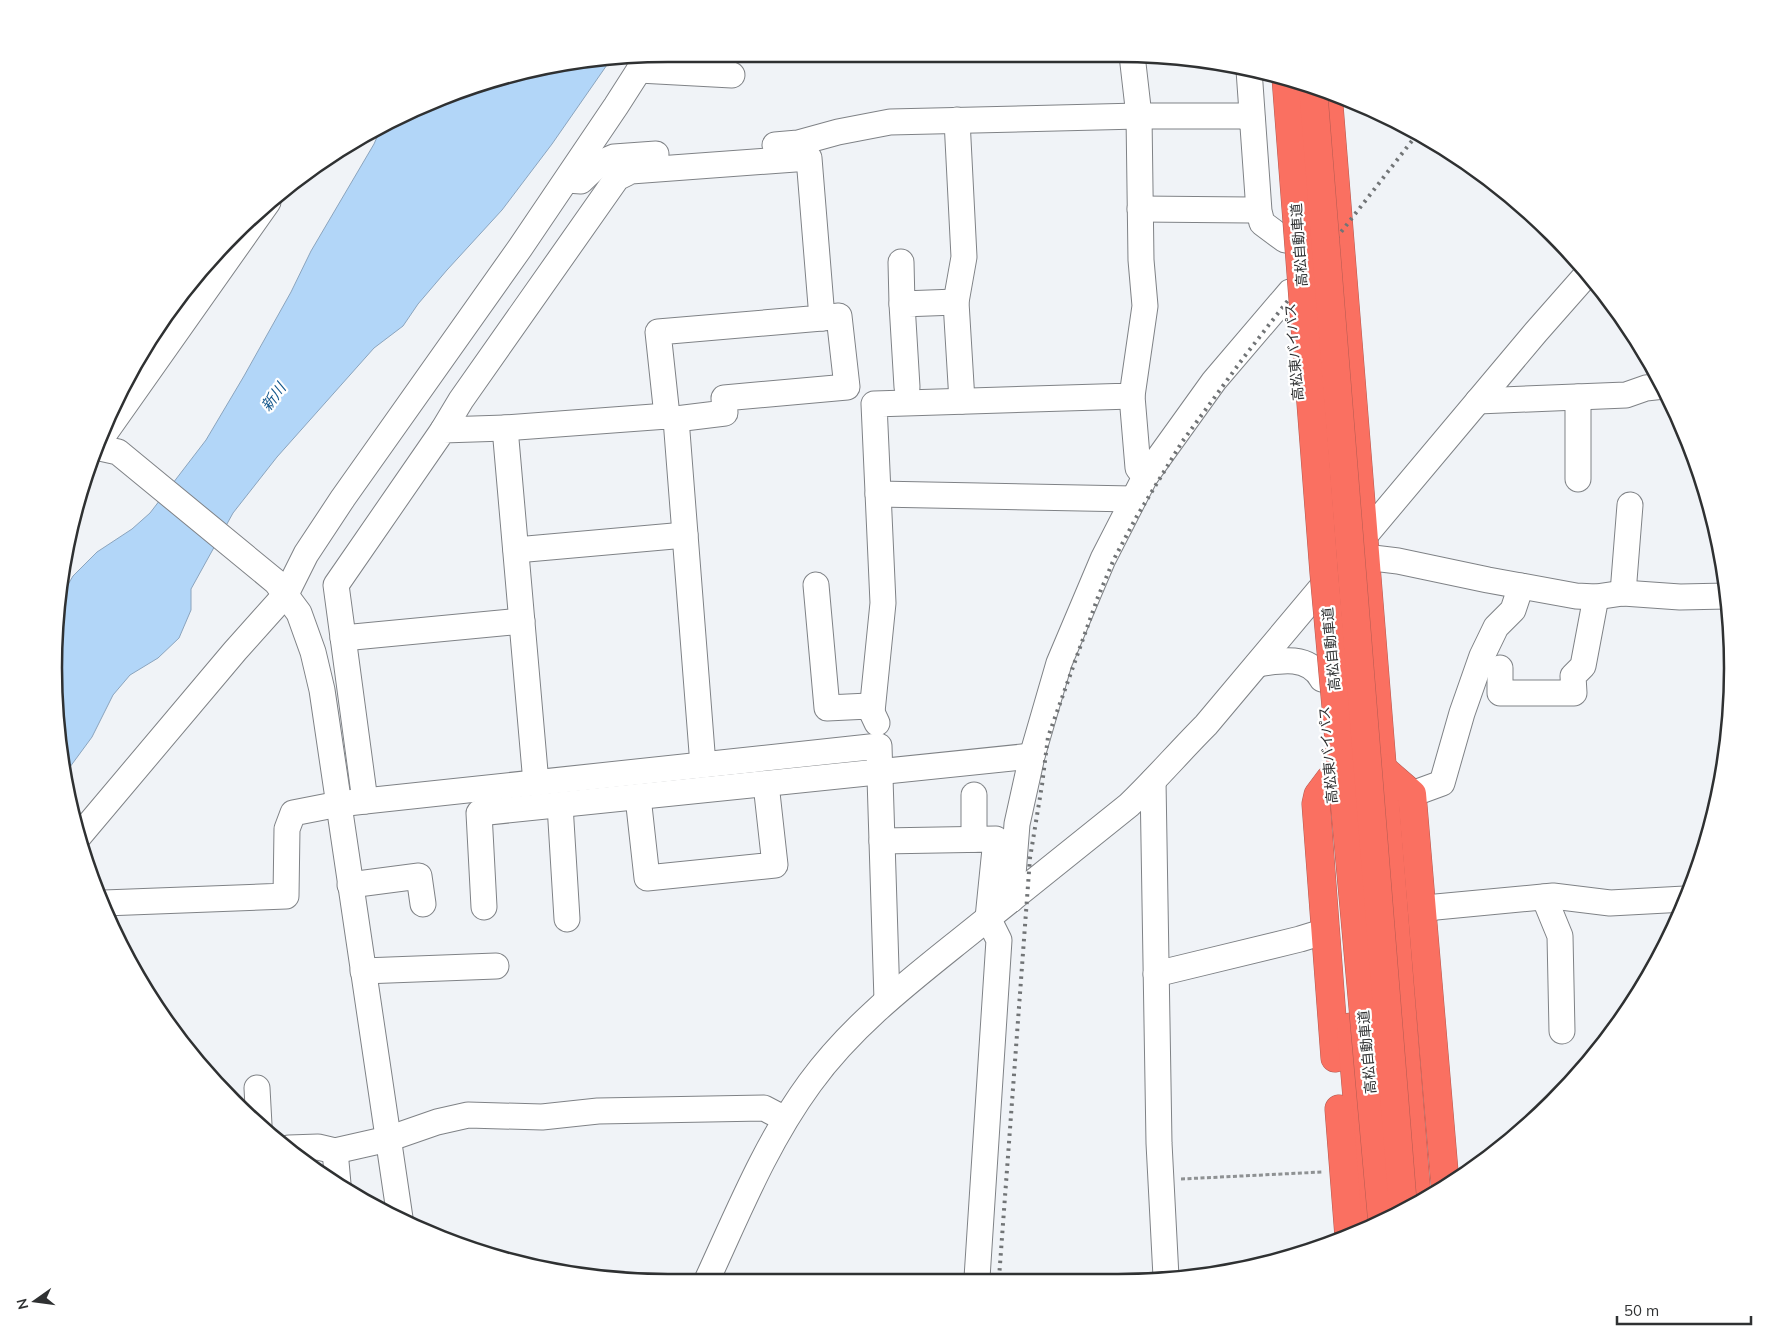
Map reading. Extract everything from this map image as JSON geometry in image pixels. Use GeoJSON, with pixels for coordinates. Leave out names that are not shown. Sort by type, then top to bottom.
{"type":"FeatureCollection","features":[{"type":"Feature","properties":{"kind":"highway","name":"高松東バイパス"},"geometry":{"type":"LineString","coordinates":[[1274,82],[1367,1220]]}},
{"type":"Feature","properties":{"kind":"highway","name":"高松自動車道"},"geometry":{"type":"LineString","coordinates":[[1287,86],[1324,573],[1382,1213]]}},
{"type":"Feature","properties":{"kind":"highway","name":"高松自動車道"},"geometry":{"type":"LineString","coordinates":[[1315,95],[1403,1203]]}},
{"type":"Feature","properties":{"kind":"highway"},"geometry":{"type":"LineString","coordinates":[[1329,101],[1417,1195]]}},
{"type":"Feature","properties":{"kind":"highway"},"geometry":{"type":"LineString","coordinates":[[1382,768],[1412,794],[1445,1178]]}},
{"type":"Feature","properties":{"kind":"highway"},"geometry":{"type":"LineString","coordinates":[[1330,779],[1318,795],[1316,804],[1348,1228]]}},
{"type":"Feature","properties":{"kind":"highway"},"geometry":{"type":"LineString","coordinates":[[1410,1111],[1439,1109]]}},
{"type":"Feature","properties":{"kind":"street"},"geometry":{"type":"LineString","coordinates":[[84,829],[235,651],[306,554],[343,498],[566,180],[643,63]]}},
{"type":"Feature","properties":{"kind":"street"},"geometry":{"type":"LineString","coordinates":[[644,63],[732,75]]}},
{"type":"Feature","properties":{"kind":"street"},"geometry":{"type":"LineString","coordinates":[[1133,63],[1139,116],[1141,260],[1145,306],[1132,396],[1138,468],[1145,477]]}},
{"type":"Feature","properties":{"kind":"street"},"geometry":{"type":"LineString","coordinates":[[1249,77],[1259,211],[1262,222],[1267,228],[1286,240]]}},
{"type":"Feature","properties":{"kind":"street"},"geometry":{"type":"LineString","coordinates":[[566,180],[581,181],[600,163],[614,157],[798,143],[838,132],[890,122],[1139,116],[1240,116],[1252,118]]}},
{"type":"Feature","properties":{"kind":"street"},"geometry":{"type":"LineString","coordinates":[[957,120],[964,257],[956,302],[962,401]]}},
{"type":"Feature","properties":{"kind":"street"},"geometry":{"type":"LineString","coordinates":[[365,801],[336,586],[443,430],[461,400],[617,178],[631,171],[809,158],[822,318]]}},
{"type":"Feature","properties":{"kind":"street"},"geometry":{"type":"LineString","coordinates":[[1140,209],[1250,210]]}},
{"type":"Feature","properties":{"kind":"street"},"geometry":{"type":"LineString","coordinates":[[139,375],[238,242]]}},
{"type":"Feature","properties":{"kind":"street"},"geometry":{"type":"LineString","coordinates":[[901,262],[907,387]]}},
{"type":"Feature","properties":{"kind":"street"},"geometry":{"type":"LineString","coordinates":[[710,1274],[754,1179],[785,1119],[811,1081],[842,1044],[887,1000],[1129,805],[1154,781],[1164,768],[1206,725],[1315,597],[1364,548],[1478,401],[1583,279]]}},
{"type":"Feature","properties":{"kind":"street"},"geometry":{"type":"LineString","coordinates":[[1011,900],[1017,824],[1032,756],[1059,663],[1099,568],[1145,477],[1214,381],[1290,292]]}},
{"type":"Feature","properties":{"kind":"street"},"geometry":{"type":"LineString","coordinates":[[902,304],[956,302]]}},
{"type":"Feature","properties":{"kind":"street"},"geometry":{"type":"LineString","coordinates":[[443,430],[505,428],[672,417],[726,413],[724,398],[847,387],[839,316],[658,332],[672,417],[685,536],[703,765]]}},
{"type":"Feature","properties":{"kind":"street"},"geometry":{"type":"LineString","coordinates":[[135,382],[107,444],[281,588],[299,613],[306,632],[322,690],[399,1210]]}},
{"type":"Feature","properties":{"kind":"street"},"geometry":{"type":"LineString","coordinates":[[1478,401],[1626,395],[1655,387]]}},
{"type":"Feature","properties":{"kind":"street"},"geometry":{"type":"LineString","coordinates":[[872,712],[883,603],[874,404],[1132,396]]}},
{"type":"Feature","properties":{"kind":"street"},"geometry":{"type":"LineString","coordinates":[[1578,397],[1578,479]]}},
{"type":"Feature","properties":{"kind":"street"},"geometry":{"type":"LineString","coordinates":[[505,428],[536,783]]}},
{"type":"Feature","properties":{"kind":"street"},"geometry":{"type":"LineString","coordinates":[[878,494],[1133,499]]}},
{"type":"Feature","properties":{"kind":"street"},"geometry":{"type":"LineString","coordinates":[[1623,593],[1630,504]]}},
{"type":"Feature","properties":{"kind":"street"},"geometry":{"type":"LineString","coordinates":[[516,550],[685,536]]}},
{"type":"Feature","properties":{"kind":"street"},"geometry":{"type":"LineString","coordinates":[[1364,548],[1398,561],[1576,596],[1596,597],[1623,593],[1680,597],[1720,596]]}},
{"type":"Feature","properties":{"kind":"street"},"geometry":{"type":"LineString","coordinates":[[816,585],[827,708],[869,706],[883,737],[879,746],[887,1000]]}},
{"type":"Feature","properties":{"kind":"street"},"geometry":{"type":"LineString","coordinates":[[1412,794],[1442,783],[1462,713],[1482,656],[1496,628],[1513,610],[1521,586]]}},
{"type":"Feature","properties":{"kind":"street"},"geometry":{"type":"LineString","coordinates":[[1500,668],[1500,693],[1574,693],[1573,676],[1583,666],[1596,597]]}},
{"type":"Feature","properties":{"kind":"street"},"geometry":{"type":"LineString","coordinates":[[343,638],[522,621]]}},
{"type":"Feature","properties":{"kind":"street"},"geometry":{"type":"LineString","coordinates":[[1258,664],[1296,661],[1305,663],[1317,670],[1322,680]]}},
{"type":"Feature","properties":{"kind":"street"},"geometry":{"type":"LineString","coordinates":[[111,904],[286,896],[287,829],[293,813],[338,800],[365,801],[879,746]]}},
{"type":"Feature","properties":{"kind":"street"},"geometry":{"type":"LineString","coordinates":[[484,907],[479,813],[1032,756]]}},
{"type":"Feature","properties":{"kind":"street"},"geometry":{"type":"LineString","coordinates":[[1154,781],[1160,1180],[1166,1271]]}},
{"type":"Feature","properties":{"kind":"street"},"geometry":{"type":"LineString","coordinates":[[638,797],[647,878],[657,877],[775,865],[766,784]]}},
{"type":"Feature","properties":{"kind":"street"},"geometry":{"type":"LineString","coordinates":[[974,795],[974,839]]}},
{"type":"Feature","properties":{"kind":"street"},"geometry":{"type":"LineString","coordinates":[[560,805],[567,919]]}},
{"type":"Feature","properties":{"kind":"street"},"geometry":{"type":"LineString","coordinates":[[882,841],[996,839],[988,918],[999,940],[977,1274]]}},
{"type":"Feature","properties":{"kind":"street"},"geometry":{"type":"LineString","coordinates":[[350,885],[419,876],[423,904]]}},
{"type":"Feature","properties":{"kind":"street"},"geometry":{"type":"LineString","coordinates":[[1422,911],[1436,907],[1553,896],[1610,903],[1678,899]]}},
{"type":"Feature","properties":{"kind":"street"},"geometry":{"type":"LineString","coordinates":[[1544,897],[1560,936],[1562,1031]]}},
{"type":"Feature","properties":{"kind":"street"},"geometry":{"type":"LineString","coordinates":[[1156,974],[1326,931]]}},
{"type":"Feature","properties":{"kind":"street"},"geometry":{"type":"LineString","coordinates":[[363,971],[496,966]]}},
{"type":"Feature","properties":{"kind":"street"},"geometry":{"type":"LineString","coordinates":[[257,1088],[258,1113]]}},
{"type":"Feature","properties":{"kind":"street"},"geometry":{"type":"LineString","coordinates":[[299,1148],[318,1147],[335,1151],[388,1139],[436,1122],[468,1114],[542,1118],[598,1111],[764,1108],[785,1119]]}},
{"type":"Feature","properties":{"kind":"street"},"geometry":{"type":"LineString","coordinates":[[335,1151],[337,1174]]}},
{"type":"Feature","properties":{"kind":"path"},"geometry":{"type":"LineString","coordinates":[[1160,1180],[1331,1171]]}},
{"type":"Feature","properties":{"kind":"water","name":"新川"},"geometry":{"type":"Polygon","coordinates":[[[606,66],[552,144],[502,210],[447,270],[418,304],[403,326],[374,348],[277,457],[233,513],[191,589],[191,610],[179,638],[158,658],[130,675],[113,695],[92,737],[71,766],[64,708],[62,668],[69,583],[73,576],[97,552],[132,529],[150,513],[206,440],[291,292],[311,251],[377,138],[400,125],[473,95],[511,83],[550,74],[606,66]]]}},
{"type":"Feature","properties":{"kind":"railway"},"geometry":{"type":"LineString","coordinates":[[999,1274],[1030,858],[1048,737],[1098,597],[1114,559],[1137,516],[1182,442],[1244,357],[1413,139]]}}]}
